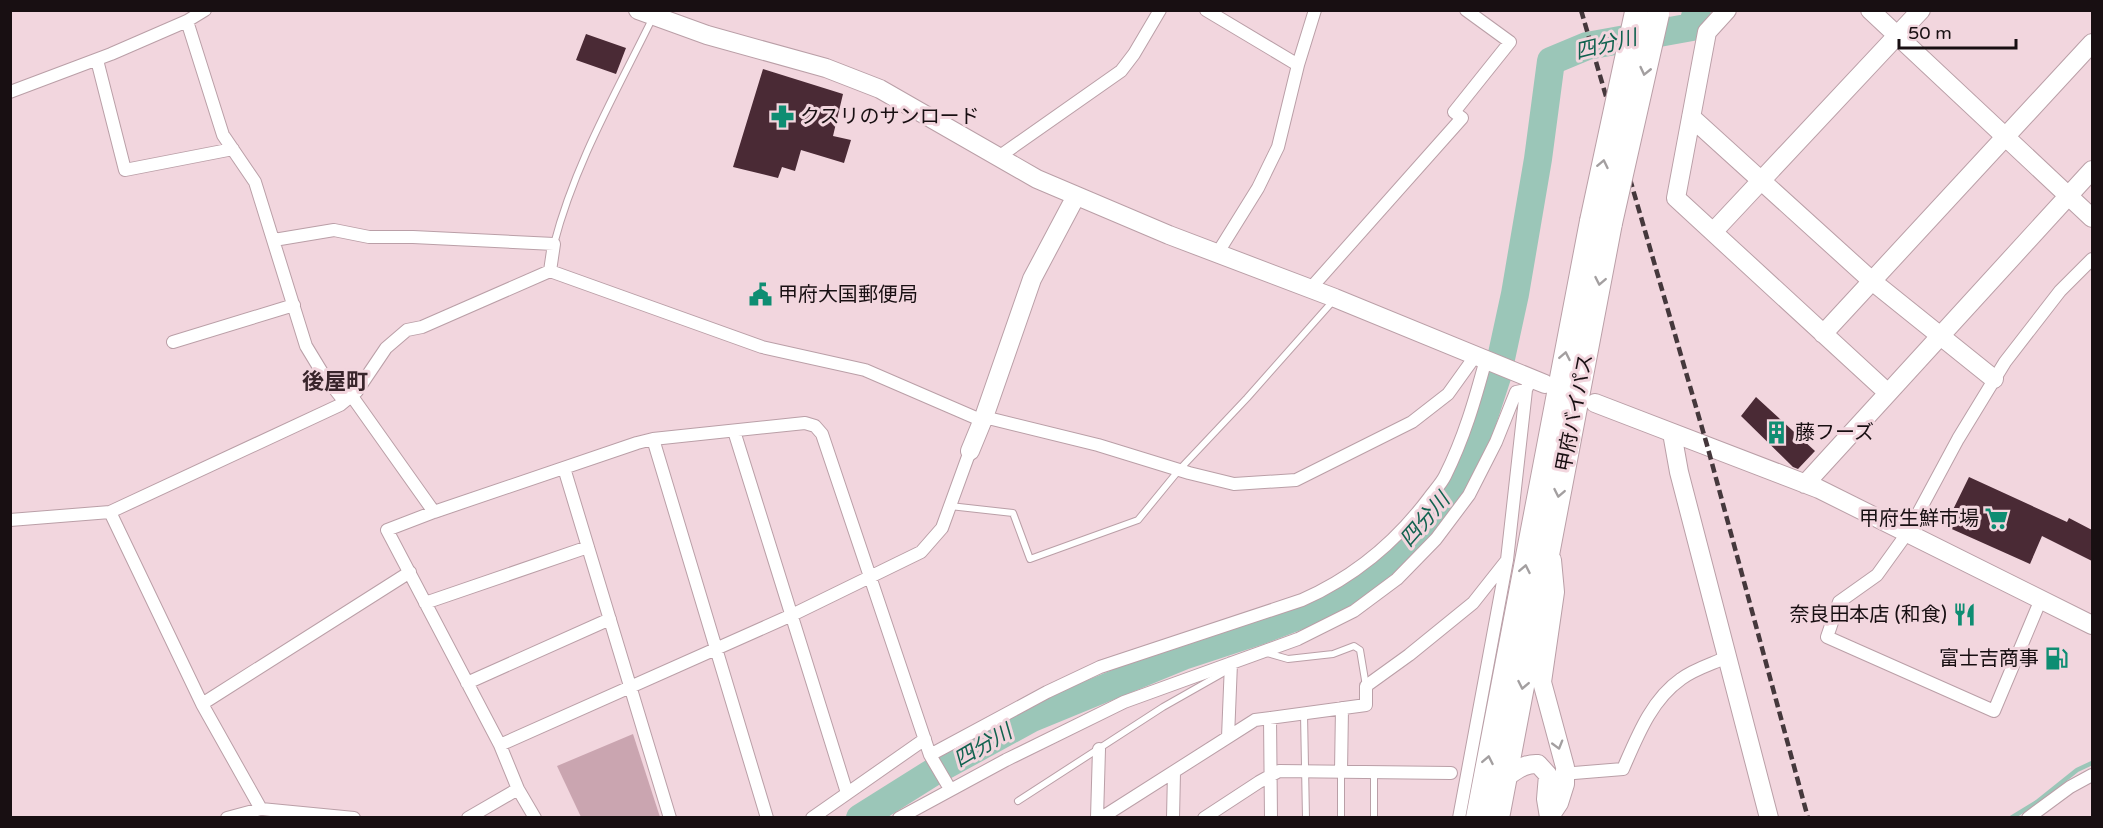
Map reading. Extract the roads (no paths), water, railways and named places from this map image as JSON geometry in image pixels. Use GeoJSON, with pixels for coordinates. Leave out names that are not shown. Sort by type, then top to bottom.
{"type":"FeatureCollection","features":[{"type":"Feature","properties":{"kind":"highway","name":"甲府バイパス"},"geometry":{"type":"LineString","coordinates":[[1477,818],[1647,12]]}},
{"type":"Feature","properties":{"kind":"highway","name":"甲府バイパス"},"geometry":{"type":"LineString","coordinates":[[1498,818],[1550,542],[1601,222]]}},
{"type":"Feature","properties":{"kind":"street"},"geometry":{"type":"LineString","coordinates":[[1000,156],[1121,71],[1160,10]]}},
{"type":"Feature","properties":{"kind":"street"},"geometry":{"type":"LineString","coordinates":[[1206,10],[1298,66]]}},
{"type":"Feature","properties":{"kind":"street"},"geometry":{"type":"LineString","coordinates":[[1217,254],[1258,188],[1278,147],[1298,66],[1315,10]]}},
{"type":"Feature","properties":{"kind":"street"},"geometry":{"type":"LineString","coordinates":[[1310,290],[1462,118],[1454,112],[1510,42],[1466,10]]}},
{"type":"Feature","properties":{"kind":"street"},"geometry":{"type":"LineString","coordinates":[[1727,10],[1707,32],[1676,198],[1888,393]]}},
{"type":"Feature","properties":{"kind":"street"},"geometry":{"type":"LineString","coordinates":[[1870,10],[2092,218]]}},
{"type":"Feature","properties":{"kind":"street"},"geometry":{"type":"LineString","coordinates":[[1713,232],[1920,10]]}},
{"type":"Feature","properties":{"kind":"street"},"geometry":{"type":"LineString","coordinates":[[10,92],[97,60],[187,21],[201,11]]}},
{"type":"Feature","properties":{"kind":"street"},"geometry":{"type":"LineString","coordinates":[[649,12],[707,35],[826,68],[879,89],[1037,179],[1217,254],[1335,298],[1481,357],[1529,381]]}},
{"type":"Feature","properties":{"kind":"street"},"geometry":{"type":"LineString","coordinates":[[187,21],[224,135],[255,182],[306,346],[323,374],[348,398],[434,512]]}},
{"type":"Feature","properties":{"kind":"street"},"geometry":{"type":"LineString","coordinates":[[1823,334],[2092,43]]}},
{"type":"Feature","properties":{"kind":"street"},"geometry":{"type":"LineString","coordinates":[[97,60],[125,170],[233,148]]}},
{"type":"Feature","properties":{"kind":"street"},"geometry":{"type":"LineString","coordinates":[[1691,117],[1872,281],[1994,380]]}},
{"type":"Feature","properties":{"kind":"street"},"geometry":{"type":"LineString","coordinates":[[1805,484],[2092,170]]}},
{"type":"Feature","properties":{"kind":"street"},"geometry":{"type":"LineString","coordinates":[[500,745],[792,615],[921,552],[942,528],[984,419],[1032,279],[1076,196]]}},
{"type":"Feature","properties":{"kind":"street"},"geometry":{"type":"LineString","coordinates":[[274,240],[334,230],[369,237],[554,244],[550,271]]}},
{"type":"Feature","properties":{"kind":"street"},"geometry":{"type":"LineString","coordinates":[[2041,599],[1994,711],[1827,637],[1839,602],[1877,575],[1908,532],[1958,439],[2005,362],[2061,291],[2092,259]]}},
{"type":"Feature","properties":{"kind":"street"},"geometry":{"type":"LineString","coordinates":[[10,520],[110,512],[348,398],[357,391],[386,348],[407,330],[422,327],[550,271],[762,347],[865,370],[984,419],[1098,445],[1234,484],[1296,480],[1412,422],[1448,394],[1481,357]]}},
{"type":"Feature","properties":{"kind":"street"},"geometry":{"type":"LineString","coordinates":[[173,342],[294,305]]}},
{"type":"Feature","properties":{"kind":"street"},"geometry":{"type":"LineString","coordinates":[[932,758],[1047,693],[1100,667],[1302,600],[1328,589],[1366,562],[1412,521],[1444,478],[1470,418],[1481,357]]}},
{"type":"Feature","properties":{"kind":"street"},"geometry":{"type":"LineString","coordinates":[[1459,818],[1507,560],[1529,381]]}},
{"type":"Feature","properties":{"kind":"street"},"geometry":{"type":"LineString","coordinates":[[899,818],[948,786],[1124,702],[1231,666],[1298,639],[1354,610],[1397,579],[1436,539],[1469,495],[1496,442],[1516,392],[1529,381]]}},
{"type":"Feature","properties":{"kind":"street"},"geometry":{"type":"LineString","coordinates":[[1595,403],[1805,484],[1908,532],[2092,625]]}},
{"type":"Feature","properties":{"kind":"street"},"geometry":{"type":"LineString","coordinates":[[535,818],[518,789],[500,745],[387,530],[638,442],[805,423],[815,426],[822,434],[925,739],[932,758],[948,786]]}},
{"type":"Feature","properties":{"kind":"street"},"geometry":{"type":"LineString","coordinates":[[734,431],[847,793]]}},
{"type":"Feature","properties":{"kind":"street"},"geometry":{"type":"LineString","coordinates":[[1672,433],[1679,472],[1770,818]]}},
{"type":"Feature","properties":{"kind":"street"},"geometry":{"type":"LineString","coordinates":[[653,439],[767,818]]}},
{"type":"Feature","properties":{"kind":"street"},"geometry":{"type":"LineString","coordinates":[[564,468],[670,818]]}},
{"type":"Feature","properties":{"kind":"street"},"geometry":{"type":"LineString","coordinates":[[110,512],[202,704],[261,809]]}},
{"type":"Feature","properties":{"kind":"street"},"geometry":{"type":"LineString","coordinates":[[1506,777],[1522,767],[1538,764],[1548,775],[1546,799],[1549,818],[1559,803],[1565,784],[1565,767],[1542,682],[1555,592],[1550,542]]}},
{"type":"Feature","properties":{"kind":"street"},"geometry":{"type":"LineString","coordinates":[[425,603],[588,547]]}},
{"type":"Feature","properties":{"kind":"street"},"geometry":{"type":"LineString","coordinates":[[1099,818],[1255,720],[1366,705],[1366,686],[1473,603],[1507,560]]}},
{"type":"Feature","properties":{"kind":"street"},"geometry":{"type":"LineString","coordinates":[[202,704],[410,572]]}},
{"type":"Feature","properties":{"kind":"street"},"geometry":{"type":"LineString","coordinates":[[467,683],[610,619]]}},
{"type":"Feature","properties":{"kind":"street"},"geometry":{"type":"LineString","coordinates":[[1574,773],[1623,769],[1643,724],[1665,692],[1682,678],[1727,657]]}},
{"type":"Feature","properties":{"kind":"street"},"geometry":{"type":"LineString","coordinates":[[1228,737],[1231,666]]}},
{"type":"Feature","properties":{"kind":"street"},"geometry":{"type":"LineString","coordinates":[[1341,772],[1342,708]]}},
{"type":"Feature","properties":{"kind":"street"},"geometry":{"type":"LineString","coordinates":[[1270,718],[1271,818]]}},
{"type":"Feature","properties":{"kind":"street"},"geometry":{"type":"LineString","coordinates":[[812,818],[925,739]]}},
{"type":"Feature","properties":{"kind":"street"},"geometry":{"type":"LineString","coordinates":[[1099,749],[1099,818]]}},
{"type":"Feature","properties":{"kind":"street"},"geometry":{"type":"LineString","coordinates":[[1204,818],[1279,771],[1451,773]]}},
{"type":"Feature","properties":{"kind":"street"},"geometry":{"type":"LineString","coordinates":[[1173,818],[1174,772]]}},
{"type":"Feature","properties":{"kind":"street"},"geometry":{"type":"LineString","coordinates":[[2028,818],[2070,787],[2092,775]]}},
{"type":"Feature","properties":{"kind":"street"},"geometry":{"type":"LineString","coordinates":[[468,818],[518,789]]}},
{"type":"Feature","properties":{"kind":"street"},"geometry":{"type":"LineString","coordinates":[[227,818],[261,809],[354,818]]}},
{"type":"Feature","properties":{"kind":"lane"},"geometry":{"type":"LineString","coordinates":[[554,244],[562,210],[583,158],[649,12]]}},
{"type":"Feature","properties":{"kind":"lane"},"geometry":{"type":"LineString","coordinates":[[950,506],[1013,513],[1030,559],[1138,520],[1179,470],[1247,398],[1335,298]]}},
{"type":"Feature","properties":{"kind":"lane"},"geometry":{"type":"LineString","coordinates":[[1264,652],[1288,658],[1333,654],[1354,646],[1360,650],[1366,686]]}},
{"type":"Feature","properties":{"kind":"lane"},"geometry":{"type":"LineString","coordinates":[[1018,801],[1162,707],[1231,666]]}},
{"type":"Feature","properties":{"kind":"lane"},"geometry":{"type":"LineString","coordinates":[[1304,714],[1306,818]]}},
{"type":"Feature","properties":{"kind":"lane"},"geometry":{"type":"LineString","coordinates":[[1341,772],[1341,818]]}},
{"type":"Feature","properties":{"kind":"lane"},"geometry":{"type":"LineString","coordinates":[[1374,772],[1374,818]]}},
{"type":"Feature","properties":{"kind":"waterway","name":"四分川"},"geometry":{"type":"LineString","coordinates":[[860,818],[935,771],[1032,718],[1183,656],[1325,606],[1377,574],[1417,534],[1449,495],[1477,438],[1497,377],[1515,294],[1538,159],[1551,61],[1587,46],[1692,27],[1697,10]]}},
{"type":"Feature","properties":{"kind":"waterway"},"geometry":{"type":"LineString","coordinates":[[2011,818],[2037,802],[2077,770],[2092,763]]}},
{"type":"Feature","properties":{"kind":"railway"},"geometry":{"type":"LineString","coordinates":[[1581,10],[1707,445],[1808,818]]}},
{"type":"Feature","properties":{"kind":"place","name":"クスリのサンロード"},"geometry":{"type":"Point","coordinates":[782,117]}},
{"type":"Feature","properties":{"kind":"place","name":"甲府大国郵便局"},"geometry":{"type":"Point","coordinates":[760,295]}},
{"type":"Feature","properties":{"kind":"place","name":"藤フーズ"},"geometry":{"type":"Point","coordinates":[1777,433]}},
{"type":"Feature","properties":{"kind":"place","name":"甲府生鮮市場"},"geometry":{"type":"Point","coordinates":[1997,519]}},
{"type":"Feature","properties":{"kind":"place","name":"奈良田本店 (和食)"},"geometry":{"type":"Point","coordinates":[1965,615]}},
{"type":"Feature","properties":{"kind":"place","name":"富士吉商事"},"geometry":{"type":"Point","coordinates":[2057,659]}},
{"type":"Feature","properties":{"kind":"district","name":"後屋町"},"geometry":{"type":"Point","coordinates":[335,382]}}]}
